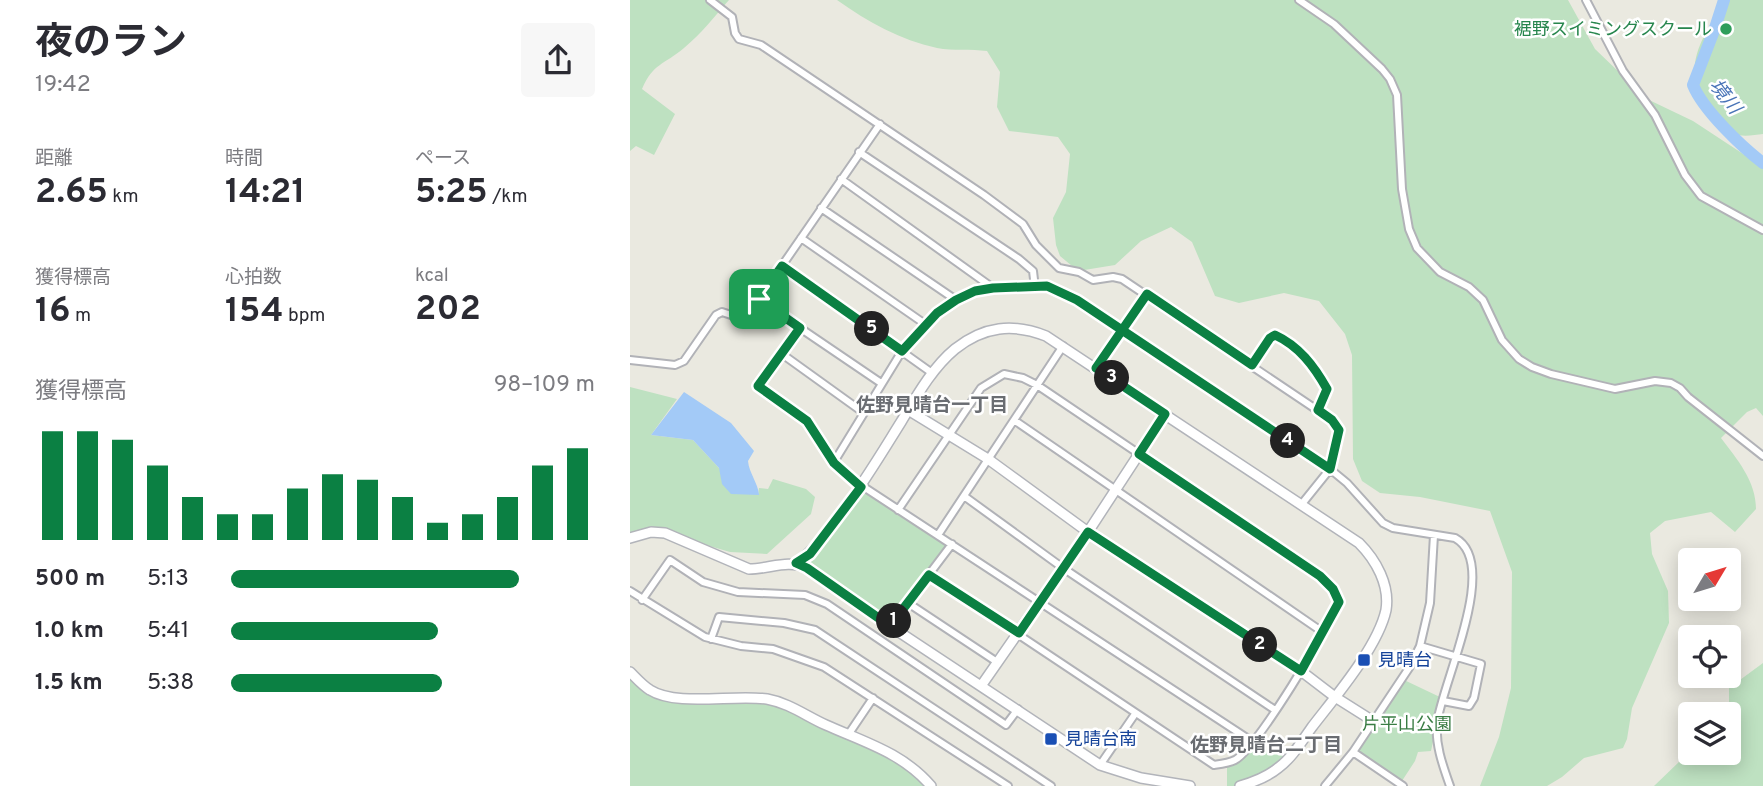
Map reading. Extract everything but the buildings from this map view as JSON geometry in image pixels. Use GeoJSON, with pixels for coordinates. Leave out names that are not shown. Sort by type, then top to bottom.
{"type":"FeatureCollection","features":[{"type":"Feature","properties":{"kind":"street"},"geometry":{"type":"LineString","coordinates":[[710,0],[732,18],[739,39],[761,45],[984,195],[1023,224],[1036,245],[1059,268],[1079,272],[1093,279],[1122,279],[1332,420],[1339,430],[1330,469],[1301,505]]}},
{"type":"Feature","properties":{"kind":"street"},"geometry":{"type":"LineString","coordinates":[[1299,0],[1335,24],[1390,79],[1397,95],[1402,189],[1409,229],[1417,248],[1440,272],[1469,287],[1483,300],[1502,340],[1519,359],[1532,368],[1551,374],[1615,388],[1655,382],[1671,383],[1763,456]]}},
{"type":"Feature","properties":{"kind":"street"},"geometry":{"type":"LineString","coordinates":[[1586,0],[1623,71],[1655,115],[1685,175],[1701,196],[1763,230]]}},
{"type":"Feature","properties":{"kind":"street"},"geometry":{"type":"LineString","coordinates":[[759,299],[880,124]]}},
{"type":"Feature","properties":{"kind":"street"},"geometry":{"type":"LineString","coordinates":[[859,152],[1019,259],[1033,271],[1035,288]]}},
{"type":"Feature","properties":{"kind":"street"},"geometry":{"type":"LineString","coordinates":[[841,179],[993,288]]}},
{"type":"Feature","properties":{"kind":"street"},"geometry":{"type":"LineString","coordinates":[[821,208],[956,300]]}},
{"type":"Feature","properties":{"kind":"street"},"geometry":{"type":"LineString","coordinates":[[801,238],[925,324]]}},
{"type":"Feature","properties":{"kind":"street"},"geometry":{"type":"LineString","coordinates":[[782,266],[932,373]]}},
{"type":"Feature","properties":{"kind":"street"},"geometry":{"type":"LineString","coordinates":[[834,463],[902,351],[925,324],[956,300],[975,291],[993,288],[1047,286],[1077,300],[1330,469],[1348,483],[1378,521],[1393,528],[1455,538],[1464,543],[1473,572],[1473,588],[1437,724],[1439,756],[1450,786]]}},
{"type":"Feature","properties":{"kind":"street"},"geometry":{"type":"LineString","coordinates":[[1096,368],[1147,294]]}},
{"type":"Feature","properties":{"kind":"street"},"geometry":{"type":"LineString","coordinates":[[630,359],[675,365],[684,361],[716,315],[722,312],[737,317],[752,300],[759,299],[881,383]]}},
{"type":"Feature","properties":{"kind":"street"},"geometry":{"type":"LineString","coordinates":[[800,328],[758,386],[807,421],[834,463],[861,487],[1254,742]]}},
{"type":"Feature","properties":{"kind":"street"},"geometry":{"type":"LineString","coordinates":[[630,538],[665,533],[749,569],[796,563],[810,554],[861,487],[932,373],[955,349],[971,339],[998,329],[1031,330],[1063,346],[1359,543],[1376,564],[1385,585],[1386,608],[1381,625],[1367,651],[1281,766],[1268,776],[1240,786]]}},
{"type":"Feature","properties":{"kind":"street"},"geometry":{"type":"LineString","coordinates":[[1252,365],[1270,338],[1275,335],[1282,338],[1305,356],[1327,389],[1318,410]]}},
{"type":"Feature","properties":{"kind":"street"},"geometry":{"type":"LineString","coordinates":[[938,535],[1063,346]]}},
{"type":"Feature","properties":{"kind":"street"},"geometry":{"type":"LineString","coordinates":[[782,354],[864,412]]}},
{"type":"Feature","properties":{"kind":"street"},"geometry":{"type":"LineString","coordinates":[[898,510],[981,388],[1004,374],[1023,378],[1037,385],[1139,454],[1329,584],[1339,602],[1301,671],[1254,742],[1236,759],[1214,765],[929,575]]}},
{"type":"Feature","properties":{"kind":"street"},"geometry":{"type":"LineString","coordinates":[[908,410],[988,459],[1088,532],[1373,720]]}},
{"type":"Feature","properties":{"kind":"street"},"geometry":{"type":"LineString","coordinates":[[981,685],[1040,603],[1165,414]]}},
{"type":"Feature","properties":{"kind":"street"},"geometry":{"type":"LineString","coordinates":[[1014,420],[1324,633]]}},
{"type":"Feature","properties":{"kind":"street"},"geometry":{"type":"LineString","coordinates":[[964,496],[1063,568],[1275,709]]}},
{"type":"Feature","properties":{"kind":"street"},"geometry":{"type":"LineString","coordinates":[[1325,786],[1353,752],[1409,668],[1420,646],[1430,603],[1434,535]]}},
{"type":"Feature","properties":{"kind":"street"},"geometry":{"type":"LineString","coordinates":[[890,626],[952,544]]}},
{"type":"Feature","properties":{"kind":"street"},"geometry":{"type":"LineString","coordinates":[[642,600],[670,561],[703,582],[738,592],[805,595],[827,604],[1006,725],[1018,709]]}},
{"type":"Feature","properties":{"kind":"street"},"geometry":{"type":"LineString","coordinates":[[796,563],[1100,765],[1139,782],[1190,786]]}},
{"type":"Feature","properties":{"kind":"street"},"geometry":{"type":"LineString","coordinates":[[630,591],[711,639],[741,646],[773,649],[824,667],[1008,786]]}},
{"type":"Feature","properties":{"kind":"street"},"geometry":{"type":"LineString","coordinates":[[908,603],[997,662]]}},
{"type":"Feature","properties":{"kind":"street"},"geometry":{"type":"LineString","coordinates":[[711,639],[719,617],[784,623],[815,630],[1051,786]]}},
{"type":"Feature","properties":{"kind":"street"},"geometry":{"type":"LineString","coordinates":[[1420,646],[1481,664],[1474,698],[1469,706],[1443,701]]}},
{"type":"Feature","properties":{"kind":"street"},"geometry":{"type":"LineString","coordinates":[[630,672],[650,690],[664,696],[682,699],[739,697],[770,700],[794,708],[891,753],[911,766],[932,786]]}},
{"type":"Feature","properties":{"kind":"street"},"geometry":{"type":"LineString","coordinates":[[848,735],[873,698]]}},
{"type":"Feature","properties":{"kind":"street"},"geometry":{"type":"LineString","coordinates":[[1100,765],[1135,714]]}},
{"type":"Feature","properties":{"kind":"street"},"geometry":{"type":"LineString","coordinates":[[1353,752],[1403,786]]}},
{"type":"Feature","properties":{"kind":"street"},"geometry":{"type":"LineString","coordinates":[[1388,786],[1395,780]]}},
{"type":"Feature","properties":{"kind":"green space"},"geometry":{"type":"Polygon","coordinates":[[[630,0],[729,0],[690,43],[655,69],[646,80],[642,89],[675,114],[654,155],[636,146],[630,151],[630,0]]]}},
{"type":"Feature","properties":{"kind":"green space"},"geometry":{"type":"Polygon","coordinates":[[[837,0],[1568,0],[1595,49],[1647,99],[1693,121],[1763,167],[1763,416],[1756,408],[1747,412],[1721,438],[1749,480],[1756,509],[1735,532],[1711,512],[1665,521],[1650,533],[1652,554],[1668,591],[1669,623],[1632,708],[1623,748],[1584,758],[1547,786],[1480,786],[1499,737],[1511,688],[1512,572],[1490,511],[1420,497],[1380,493],[1362,481],[1353,459],[1352,355],[1345,334],[1319,301],[1284,293],[1239,303],[1215,296],[1192,242],[1171,227],[1141,241],[1115,265],[1078,271],[1060,256],[1053,218],[1066,192],[1070,154],[1058,137],[1009,131],[997,107],[1000,72],[987,51],[943,49],[923,45],[873,23],[837,0]]]}},
{"type":"Feature","properties":{"kind":"green space"},"geometry":{"type":"Polygon","coordinates":[[[1729,0],[1763,0],[1763,134],[1747,136],[1725,131],[1716,123],[1699,88],[1695,63],[1700,45],[1729,0]]]}},
{"type":"Feature","properties":{"kind":"green space"},"geometry":{"type":"Polygon","coordinates":[[[630,387],[677,399],[651,435],[693,440],[719,468],[758,495],[759,488],[768,489],[773,479],[806,489],[815,497],[811,514],[767,554],[730,552],[665,533],[630,538],[630,387]]]}},
{"type":"Feature","properties":{"kind":"green space"},"geometry":{"type":"Polygon","coordinates":[[[861,487],[952,544],[890,626],[796,563],[861,487]]]}},
{"type":"Feature","properties":{"kind":"green space"},"geometry":{"type":"Polygon","coordinates":[[[1763,663],[1763,786],[1654,786],[1678,763],[1741,765],[1741,702],[1729,702],[1729,688],[1741,688],[1741,679],[1763,663]]]}},
{"type":"Feature","properties":{"kind":"green space","name":"片平山公園"},"geometry":{"type":"Polygon","coordinates":[[[1402,679],[1442,698],[1431,751],[1418,752],[1400,784],[1353,752],[1402,679]]]}},
{"type":"Feature","properties":{"kind":"green space"},"geometry":{"type":"Polygon","coordinates":[[[630,680],[654,692],[683,699],[739,697],[789,706],[901,759],[929,786],[630,786],[630,680]]]}},
{"type":"Feature","properties":{"kind":"green space"},"geometry":{"type":"Polygon","coordinates":[[[1255,740],[1288,759],[1240,786],[1227,786],[1227,762],[1236,759],[1255,740]]]}},
{"type":"Feature","properties":{"kind":"water"},"geometry":{"type":"Polygon","coordinates":[[[684,392],[731,423],[754,451],[748,461],[759,495],[731,494],[722,484],[719,468],[693,440],[651,435],[684,392]]]}},
{"type":"Feature","properties":{"kind":"waterway","name":"境川"},"geometry":{"type":"LineString","coordinates":[[1724,0],[1693,85],[1714,116],[1763,163]]}},
{"type":"Feature","properties":{"kind":"place","name":"裾野スイミングスクール"},"geometry":{"type":"Point","coordinates":[1726,29]}},
{"type":"Feature","properties":{"kind":"place","name":"見晴台"},"geometry":{"type":"Point","coordinates":[1364,660]}},
{"type":"Feature","properties":{"kind":"place","name":"見晴台南"},"geometry":{"type":"Point","coordinates":[1051,739]}},
{"type":"Feature","properties":{"kind":"district","name":"佐野見晴台一丁目"},"geometry":{"type":"Point","coordinates":[932,404]}},
{"type":"Feature","properties":{"kind":"district","name":"佐野見晴台二丁目"},"geometry":{"type":"Point","coordinates":[1266,744]}},
{"type":"Feature","properties":{"kind":"route"},"geometry":{"type":"LineString","coordinates":[[759,299],[782,266],[902,351],[937,313],[975,291],[1047,286],[1077,300],[1115,326],[1122,330],[1330,469],[1339,430],[1332,420],[1318,410],[1327,389],[1305,356],[1282,338],[1275,335],[1270,338],[1252,365],[1147,294],[1122,330],[1096,368],[1165,414],[1139,454],[1320,576],[1333,589],[1339,602],[1334,615],[1301,671],[1088,532],[1019,633],[929,575],[890,626],[796,563],[810,554],[861,487],[834,463],[807,421],[758,386],[800,328],[759,299]]}}]}
